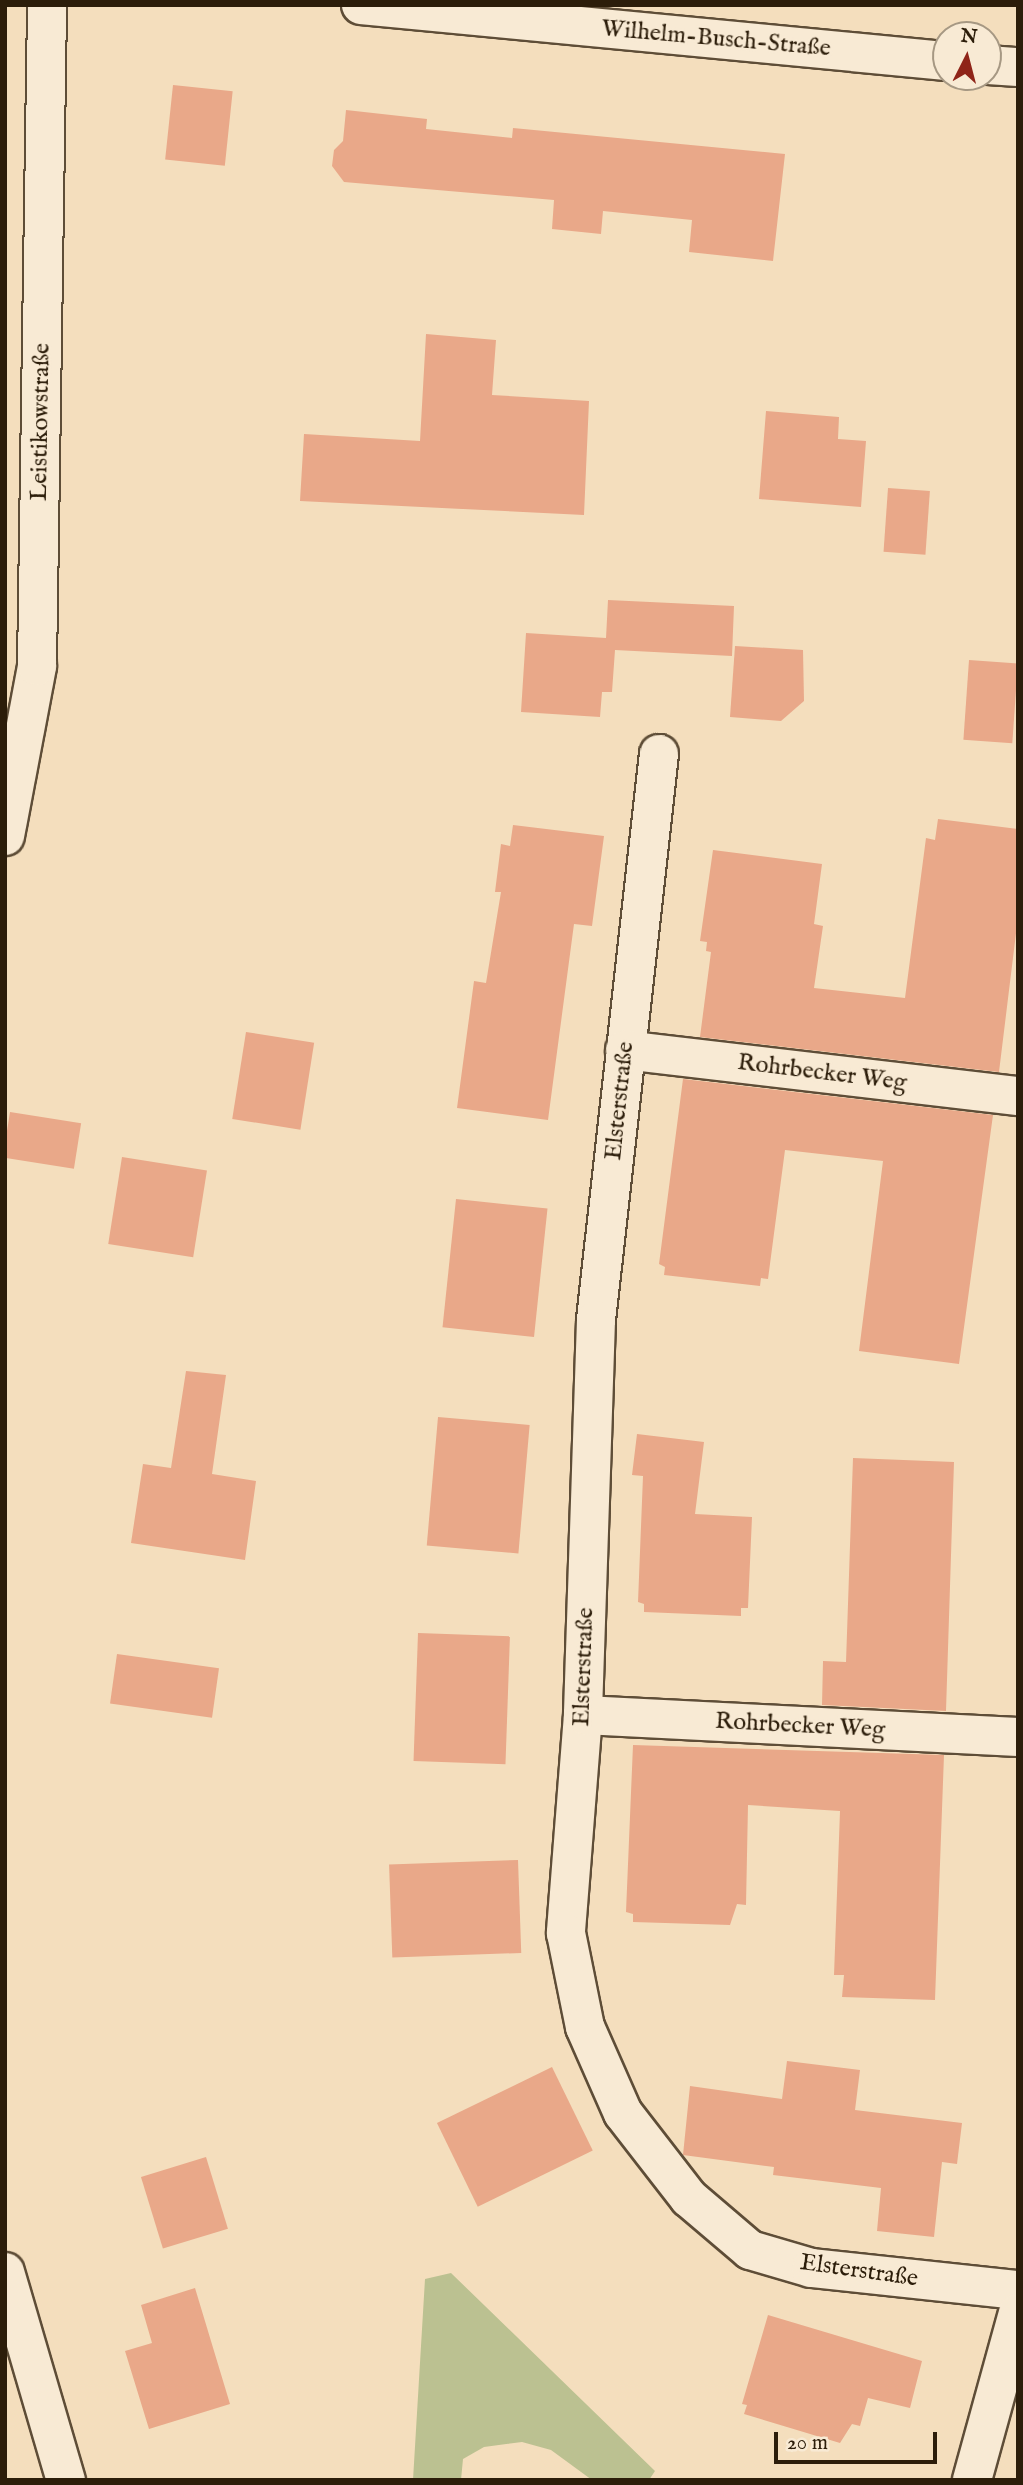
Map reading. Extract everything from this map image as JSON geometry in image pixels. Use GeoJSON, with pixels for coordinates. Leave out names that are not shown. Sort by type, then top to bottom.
{"type":"FeatureCollection","features":[{"type":"Feature","properties":{"kind":"street","name":"Leistikowstraße"},"geometry":{"type":"LineString","coordinates":[[5,836],[37,666],[47,5]]}},
{"type":"Feature","properties":{"kind":"street","name":"Wilhelm-Busch-Straße"},"geometry":{"type":"LineString","coordinates":[[361,5],[932,60]]}},
{"type":"Feature","properties":{"kind":"street","name":"Elsterstraße"},"geometry":{"type":"LineString","coordinates":[[659,754],[596,1320],[583,1715],[566,1933],[585,2027],[623,2113],[689,2197],[750,2250],[811,2268],[1018,2290]]}},
{"type":"Feature","properties":{"kind":"street","name":"Rohrbecker Weg"},"geometry":{"type":"LineString","coordinates":[[625,1050],[1018,1096]]}},
{"type":"Feature","properties":{"kind":"street","name":"Rohrbecker Weg"},"geometry":{"type":"LineString","coordinates":[[583,1715],[1018,1737]]}},
{"type":"Feature","properties":{"kind":"street"},"geometry":{"type":"LineString","coordinates":[[5,2272],[66,2480]]}},
{"type":"Feature","properties":{"kind":"street"},"geometry":{"type":"LineString","coordinates":[[972,2480],[1018,2312]]}},
{"type":"Feature","properties":{"kind":"green space"},"geometry":{"type":"Polygon","coordinates":[[[451,2273],[655,2471],[649,2480],[592,2480],[551,2450],[522,2442],[484,2447],[463,2459],[461,2480],[413,2480],[425,2279],[451,2273]]]}},
{"type":"Feature","properties":{"kind":"building"},"geometry":{"type":"Polygon","coordinates":[[[173,85],[233,91],[225,166],[165,160],[173,85]]]}},
{"type":"Feature","properties":{"kind":"building"},"geometry":{"type":"Polygon","coordinates":[[[346,110],[427,119],[426,129],[512,138],[513,128],[785,154],[773,261],[689,252],[692,220],[603,211],[601,234],[552,229],[554,200],[344,182],[332,166],[334,150],[343,141],[346,110]]]}},
{"type":"Feature","properties":{"kind":"building"},"geometry":{"type":"Polygon","coordinates":[[[426,334],[496,340],[492,395],[589,401],[584,515],[300,501],[304,434],[420,441],[426,334]]]}},
{"type":"Feature","properties":{"kind":"building"},"geometry":{"type":"Polygon","coordinates":[[[766,411],[839,417],[838,439],[866,441],[861,507],[759,499],[766,411]]]}},
{"type":"Feature","properties":{"kind":"building"},"geometry":{"type":"Polygon","coordinates":[[[888,488],[930,491],[925,555],[884,552],[888,488]]]}},
{"type":"Feature","properties":{"kind":"building"},"geometry":{"type":"Polygon","coordinates":[[[608,600],[734,606],[732,656],[615,650],[612,692],[602,692],[600,717],[521,712],[526,633],[606,638],[608,600]]]}},
{"type":"Feature","properties":{"kind":"building"},"geometry":{"type":"Polygon","coordinates":[[[735,646],[803,650],[804,701],[781,721],[730,717],[735,646]]]}},
{"type":"Feature","properties":{"kind":"building"},"geometry":{"type":"Polygon","coordinates":[[[969,660],[1018,663],[1012,743],[963,740],[969,660]]]}},
{"type":"Feature","properties":{"kind":"building"},"geometry":{"type":"Polygon","coordinates":[[[938,819],[1018,829],[1018,917],[999,1072],[700,1037],[711,952],[706,951],[707,942],[700,941],[713,850],[822,864],[814,924],[823,926],[814,988],[905,998],[926,838],[935,840],[938,819]]]}},
{"type":"Feature","properties":{"kind":"building"},"geometry":{"type":"Polygon","coordinates":[[[513,825],[604,836],[592,926],[574,924],[548,1120],[457,1108],[474,981],[486,983],[501,892],[495,892],[501,844],[510,846],[513,825]]]}},
{"type":"Feature","properties":{"kind":"building"},"geometry":{"type":"Polygon","coordinates":[[[246,1032],[314,1043],[300,1130],[232,1119],[246,1032]]]}},
{"type":"Feature","properties":{"kind":"building"},"geometry":{"type":"Polygon","coordinates":[[[683,1079],[993,1115],[959,1364],[859,1351],[883,1161],[785,1150],[768,1279],[761,1278],[760,1286],[664,1275],[665,1267],[659,1264],[683,1079]]]}},
{"type":"Feature","properties":{"kind":"building"},"geometry":{"type":"Polygon","coordinates":[[[10,1112],[81,1123],[74,1169],[5,1158],[10,1112]]]}},
{"type":"Feature","properties":{"kind":"building"},"geometry":{"type":"Polygon","coordinates":[[[122,1157],[207,1170],[193,1257],[108,1244],[122,1157]]]}},
{"type":"Feature","properties":{"kind":"building"},"geometry":{"type":"Polygon","coordinates":[[[456,1199],[547,1209],[534,1337],[443,1327],[456,1199]]]}},
{"type":"Feature","properties":{"kind":"building"},"geometry":{"type":"Polygon","coordinates":[[[186,1371],[226,1375],[212,1474],[256,1481],[245,1560],[131,1543],[143,1464],[171,1468],[186,1371]]]}},
{"type":"Feature","properties":{"kind":"building"},"geometry":{"type":"Polygon","coordinates":[[[438,1417],[530,1425],[518,1554],[427,1546],[438,1417]]]}},
{"type":"Feature","properties":{"kind":"building"},"geometry":{"type":"Polygon","coordinates":[[[637,1434],[704,1442],[695,1514],[752,1517],[748,1608],[741,1608],[741,1616],[644,1612],[644,1604],[638,1602],[643,1476],[632,1475],[637,1434]]]}},
{"type":"Feature","properties":{"kind":"building"},"geometry":{"type":"Polygon","coordinates":[[[853,1458],[954,1462],[946,1711],[822,1705],[823,1661],[846,1662],[853,1458]]]}},
{"type":"Feature","properties":{"kind":"building"},"geometry":{"type":"Polygon","coordinates":[[[418,1633],[510,1636],[505,1764],[414,1761],[418,1633]]]}},
{"type":"Feature","properties":{"kind":"building"},"geometry":{"type":"Polygon","coordinates":[[[117,1654],[219,1668],[212,1718],[110,1704],[117,1654]]]}},
{"type":"Feature","properties":{"kind":"building"},"geometry":{"type":"Polygon","coordinates":[[[633,1745],[944,1755],[935,2000],[842,1997],[844,1975],[834,1975],[840,1811],[748,1805],[746,1905],[737,1904],[730,1925],[633,1922],[633,1914],[626,1912],[633,1745]]]}},
{"type":"Feature","properties":{"kind":"building"},"geometry":{"type":"Polygon","coordinates":[[[518,1860],[521,1953],[392,1957],[389,1865],[518,1860]]]}},
{"type":"Feature","properties":{"kind":"building"},"geometry":{"type":"Polygon","coordinates":[[[787,2061],[860,2070],[855,2110],[962,2123],[957,2164],[942,2162],[934,2237],[877,2231],[881,2188],[773,2175],[774,2167],[683,2155],[690,2086],[782,2099],[787,2061]]]}},
{"type":"Feature","properties":{"kind":"building"},"geometry":{"type":"Polygon","coordinates":[[[552,2067],[593,2151],[478,2207],[437,2123],[552,2067]]]}},
{"type":"Feature","properties":{"kind":"building"},"geometry":{"type":"Polygon","coordinates":[[[206,2157],[228,2229],[163,2249],[141,2177],[206,2157]]]}},
{"type":"Feature","properties":{"kind":"building"},"geometry":{"type":"Polygon","coordinates":[[[195,2288],[230,2404],[149,2429],[125,2351],[152,2343],[141,2305],[195,2288]]]}},
{"type":"Feature","properties":{"kind":"building"},"geometry":{"type":"Polygon","coordinates":[[[768,2315],[922,2361],[910,2408],[868,2398],[860,2426],[852,2424],[840,2443],[744,2414],[747,2405],[742,2404],[768,2315]]]}}]}
